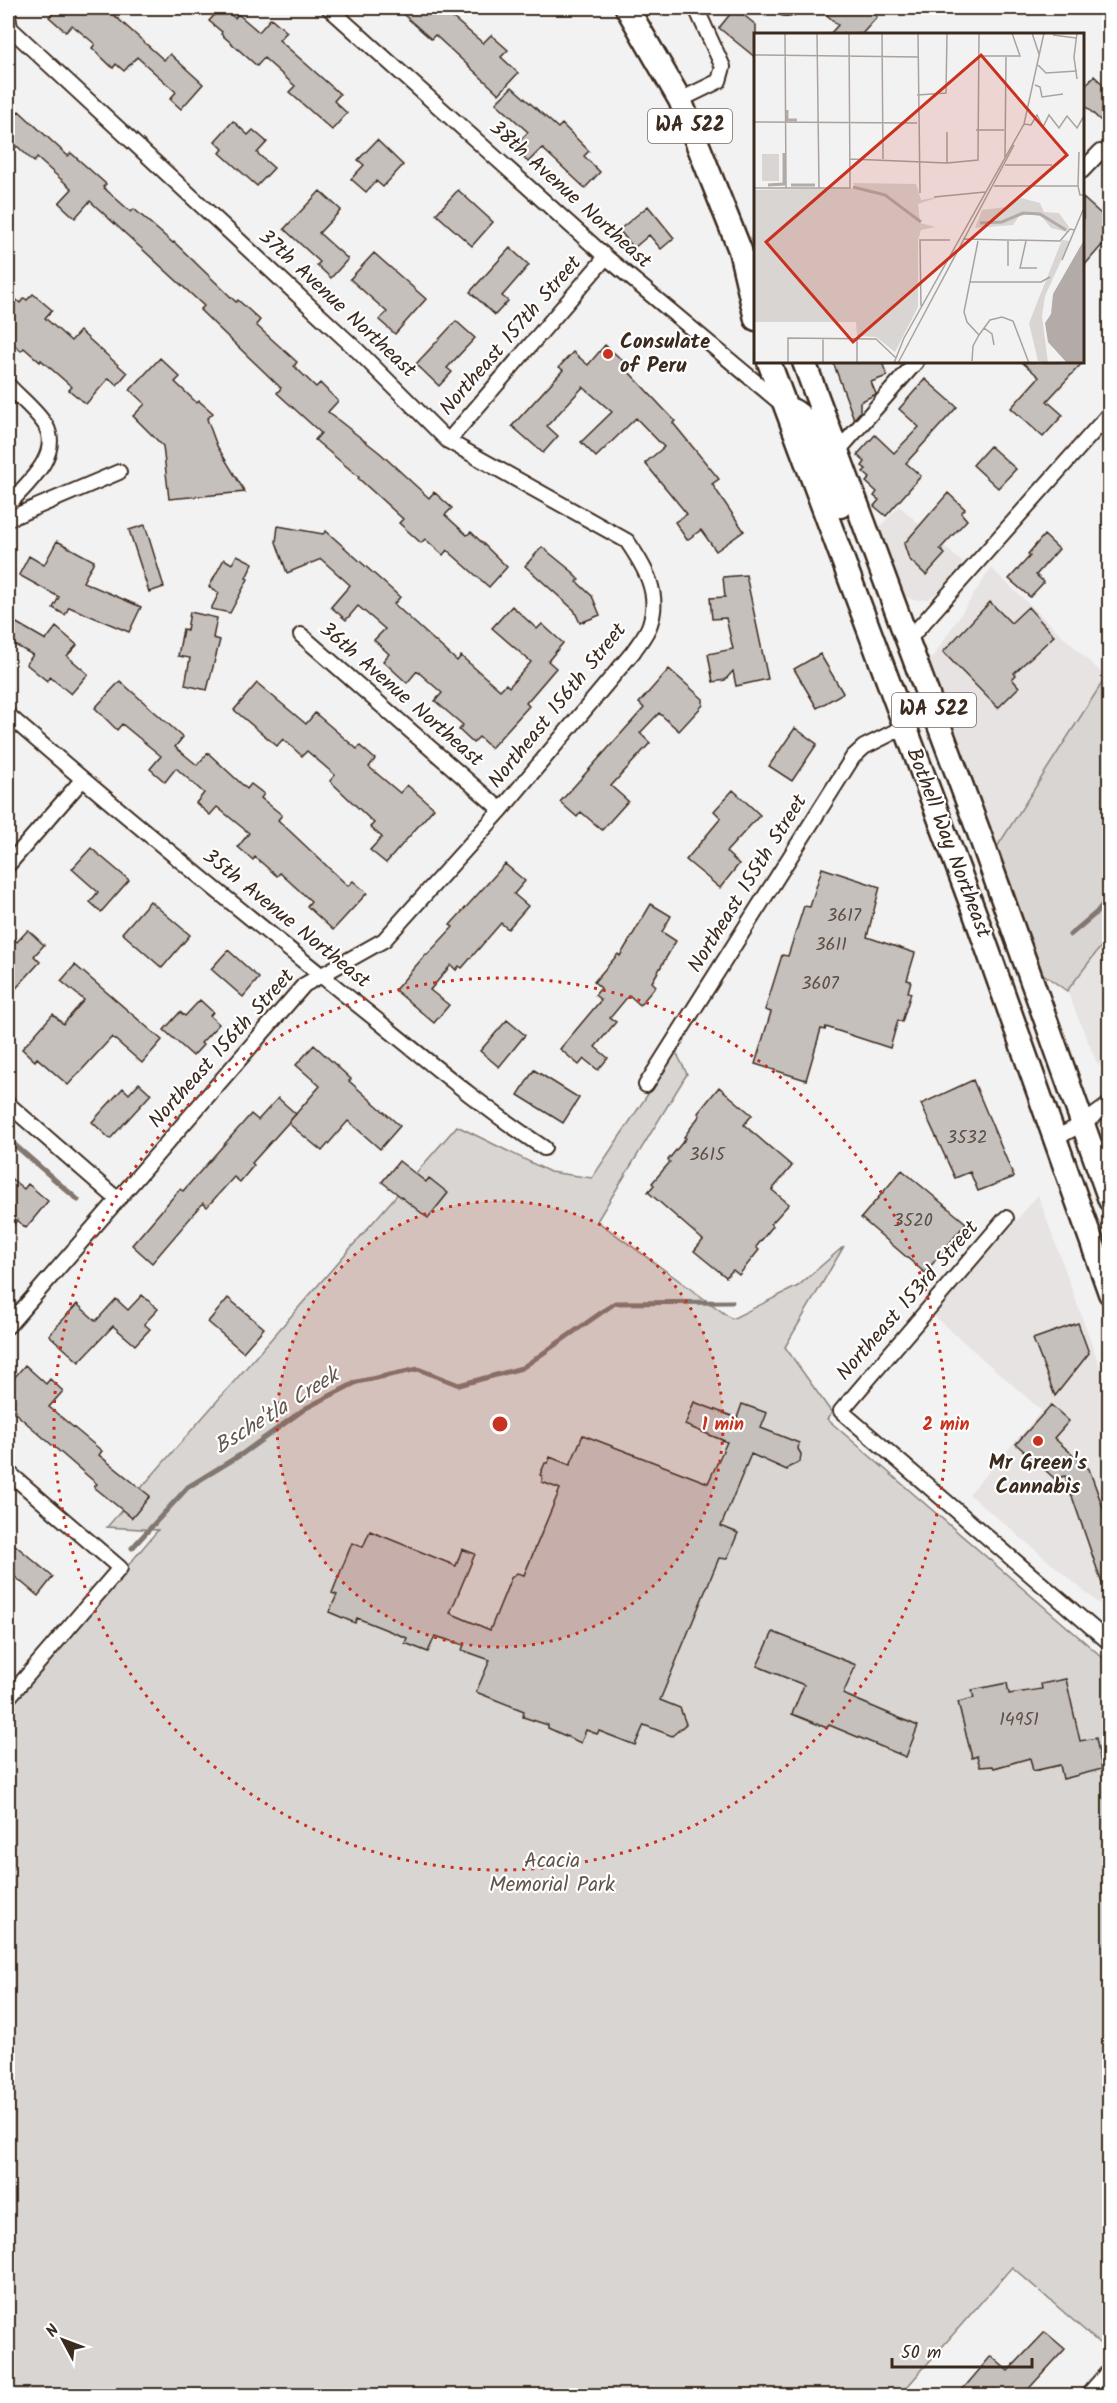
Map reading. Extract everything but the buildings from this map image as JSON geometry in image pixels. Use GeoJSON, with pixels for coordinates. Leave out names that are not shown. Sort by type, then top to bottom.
{"type":"FeatureCollection","features":[{"type":"Feature","properties":{"kind":"main road","name":"WA 522"},"geometry":{"type":"LineString","coordinates":[[627,8],[680,100],[742,255],[754,310]]}},
{"type":"Feature","properties":{"kind":"main road","name":"WA 522"},"geometry":{"type":"LineString","coordinates":[[742,255],[754,273]]}},
{"type":"Feature","properties":{"kind":"main road","name":"Bothell Way Northeast"},"geometry":{"type":"LineString","coordinates":[[769,363],[975,914],[1110,1293]]}},
{"type":"Feature","properties":{"kind":"main road","name":"Bothell Way Northeast"},"geometry":{"type":"LineString","coordinates":[[804,363],[908,640],[1110,1200]]}},
{"type":"Feature","properties":{"kind":"main road"},"geometry":{"type":"LineString","coordinates":[[788,409],[798,412],[813,429],[876,606],[908,640]]}},
{"type":"Feature","properties":{"kind":"street","name":"38th Avenue Northeast"},"geometry":{"type":"LineString","coordinates":[[329,8],[606,257],[788,409]]}},
{"type":"Feature","properties":{"kind":"street"},"geometry":{"type":"LineString","coordinates":[[680,100],[718,81],[723,67],[696,8]]}},
{"type":"Feature","properties":{"kind":"street"},"geometry":{"type":"LineString","coordinates":[[784,8],[791,8]]}},
{"type":"Feature","properties":{"kind":"street","name":"37th Avenue Northeast"},"geometry":{"type":"LineString","coordinates":[[8,15],[10,28],[350,343],[448,441],[627,542],[645,566],[654,594]]}},
{"type":"Feature","properties":{"kind":"street"},"geometry":{"type":"LineString","coordinates":[[1084,170],[1100,152]]}},
{"type":"Feature","properties":{"kind":"street","name":"Northeast 157th Street"},"geometry":{"type":"LineString","coordinates":[[448,441],[606,257]]}},
{"type":"Feature","properties":{"kind":"street"},"geometry":{"type":"LineString","coordinates":[[838,451],[915,363]]}},
{"type":"Feature","properties":{"kind":"street"},"geometry":{"type":"LineString","coordinates":[[8,385],[45,426],[51,442],[39,470],[8,505]]}},
{"type":"Feature","properties":{"kind":"street"},"geometry":{"type":"LineString","coordinates":[[908,640],[1110,413]]}},
{"type":"Feature","properties":{"kind":"street"},"geometry":{"type":"LineString","coordinates":[[8,519],[119,472]]}},
{"type":"Feature","properties":{"kind":"street","name":"Northeast 156th Street"},"geometry":{"type":"LineString","coordinates":[[8,1326],[304,985],[384,940],[501,810],[633,652],[650,624],[654,594]]}},
{"type":"Feature","properties":{"kind":"street","name":"36th Avenue Northeast"},"geometry":{"type":"LineString","coordinates":[[301,635],[501,810]]}},
{"type":"Feature","properties":{"kind":"street","name":"35th Avenue Northeast"},"geometry":{"type":"LineString","coordinates":[[8,715],[82,780],[320,975],[505,1122],[544,1148]]}},
{"type":"Feature","properties":{"kind":"street","name":"Northeast 155th Street"},"geometry":{"type":"LineString","coordinates":[[646,1085],[853,757],[864,747],[904,727]]}},
{"type":"Feature","properties":{"kind":"street"},"geometry":{"type":"LineString","coordinates":[[8,865],[82,780]]}},
{"type":"Feature","properties":{"kind":"street"},"geometry":{"type":"LineString","coordinates":[[8,1104],[117,1199]]}},
{"type":"Feature","properties":{"kind":"street"},"geometry":{"type":"LineString","coordinates":[[1056,1138],[1110,1104]]}},
{"type":"Feature","properties":{"kind":"street","name":"Northeast 153rd Street"},"geometry":{"type":"LineString","coordinates":[[1006,1218],[842,1411],[1110,1643]]}},
{"type":"Feature","properties":{"kind":"street"},"geometry":{"type":"LineString","coordinates":[[8,1472],[120,1568],[8,1698]]}},
{"type":"Feature","properties":{"kind":"street"},"geometry":{"type":"LineString","coordinates":[[1087,2396],[1110,2370]]}},
{"type":"Feature","properties":{"kind":"shaded area"},"geometry":{"type":"Polygon","coordinates":[[[899,506],[963,563],[942,589],[928,599],[914,600],[900,595],[876,531],[899,506]]]}},
{"type":"Feature","properties":{"kind":"shaded area"},"geometry":{"type":"Polygon","coordinates":[[[991,568],[1106,677],[997,847],[930,661],[991,568]]]}},
{"type":"Feature","properties":{"kind":"shaded area"},"geometry":{"type":"Polygon","coordinates":[[[1109,932],[1109,1075],[1097,1063],[1067,991],[1109,932]]]}},
{"type":"Feature","properties":{"kind":"shaded area"},"geometry":{"type":"Polygon","coordinates":[[[1038,1195],[1109,1392],[1109,1612],[969,1494],[1042,1411],[934,1316],[1038,1195]]]}},
{"type":"Feature","properties":{"kind":"green space"},"geometry":{"type":"Polygon","coordinates":[[[1109,663],[1109,936],[1067,991],[1043,974],[997,847],[1106,677],[1109,663]]]}},
{"type":"Feature","properties":{"kind":"green space","name":"Acacia Memorial Park"},"geometry":{"type":"Polygon","coordinates":[[[676,1052],[687,1074],[597,1221],[732,1319],[798,1286],[844,1246],[785,1347],[832,1413],[827,1419],[1109,1663],[1109,2345],[1106,2349],[1012,2267],[900,2395],[8,2396],[8,1708],[158,1530],[107,1527],[457,1126],[550,1172],[592,1178],[676,1052]]]}},
{"type":"Feature","properties":{"kind":"waterway","name":"Bsche'tla Creek"},"geometry":{"type":"LineString","coordinates":[[1070,935],[1096,913],[1110,895]]}},
{"type":"Feature","properties":{"kind":"waterway"},"geometry":{"type":"LineString","coordinates":[[8,1139],[78,1200]]}},
{"type":"Feature","properties":{"kind":"waterway","name":"Bsche'tla Creek"},"geometry":{"type":"LineString","coordinates":[[132,1548],[188,1487],[242,1454],[306,1408],[357,1382],[418,1369],[459,1385],[522,1368],[615,1303],[732,1302]]}},
{"type":"Feature","properties":{"kind":"place","name":"Consulate of Peru"},"geometry":{"type":"Point","coordinates":[608,354]}},
{"type":"Feature","properties":{"kind":"place","name":"Mr Green's Cannabis"},"geometry":{"type":"Point","coordinates":[1038,1441]}}]}
